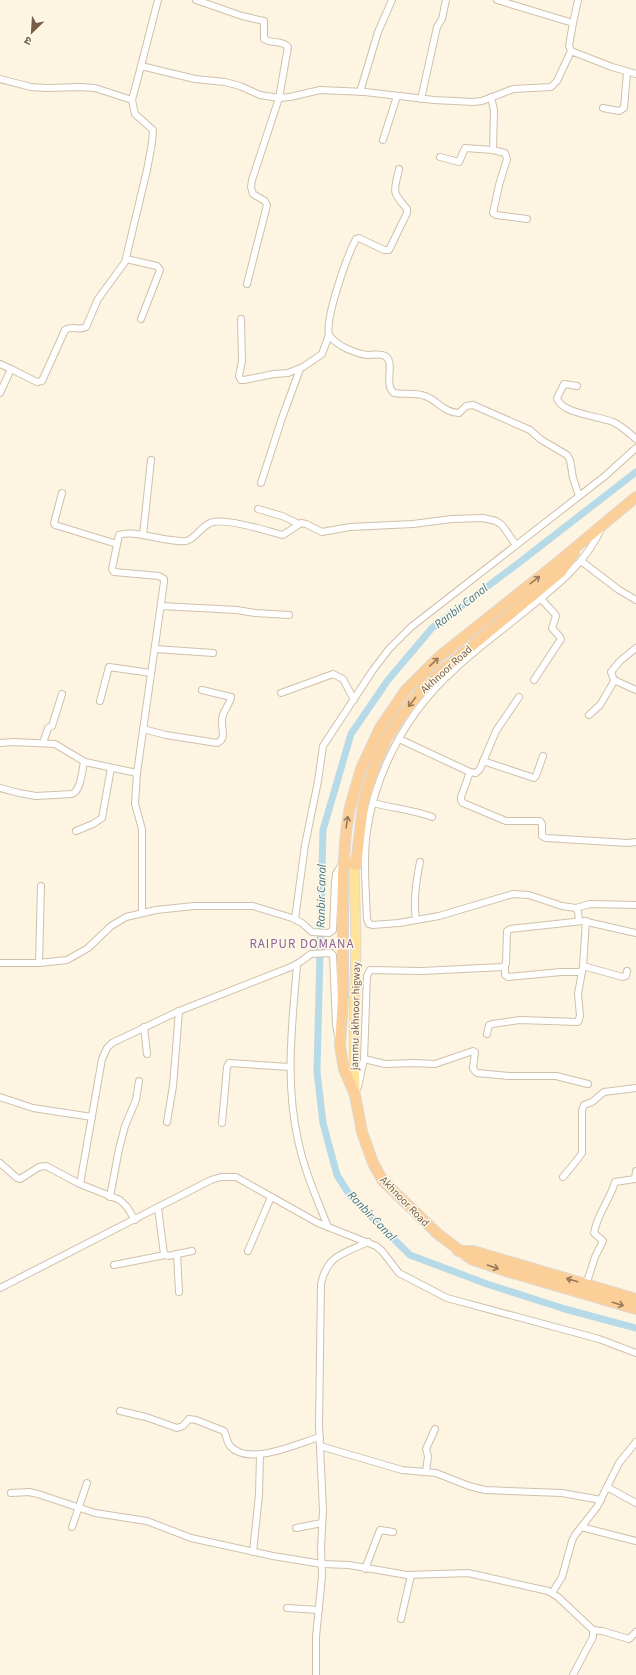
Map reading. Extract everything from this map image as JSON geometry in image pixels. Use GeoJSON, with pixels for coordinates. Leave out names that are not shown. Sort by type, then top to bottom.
{"type":"FeatureCollection","features":[{"type":"Feature","properties":{"kind":"highway","name":"Akhnoor Road"},"geometry":{"type":"LineString","coordinates":[[636,497],[583,542],[439,657],[416,679],[397,702],[380,728],[361,769],[350,807],[344,844],[344,964],[340,1039],[344,1069],[355,1096],[365,1144],[373,1164],[383,1180],[433,1229],[458,1251],[471,1259],[506,1271],[636,1309]]}},
{"type":"Feature","properties":{"kind":"highway","name":"Akhnoor Road"},"geometry":{"type":"LineString","coordinates":[[354,864],[356,865],[363,805],[370,780],[387,738],[398,721],[424,687],[561,572],[583,542]]}},
{"type":"Feature","properties":{"kind":"highway"},"geometry":{"type":"LineString","coordinates":[[344,861],[354,864]]}},
{"type":"Feature","properties":{"kind":"highway"},"geometry":{"type":"LineString","coordinates":[[458,1251],[473,1251],[636,1299]]}},
{"type":"Feature","properties":{"kind":"main road","name":"jammu akhnoor higway"},"geometry":{"type":"LineString","coordinates":[[354,864],[356,942],[354,1024],[355,1096]]}},
{"type":"Feature","properties":{"kind":"street"},"geometry":{"type":"LineString","coordinates":[[0,364],[35,381],[42,381],[66,330],[72,327],[83,329],[86,327],[98,299],[126,259],[147,170],[153,135],[150,126],[134,114],[132,100],[158,0]]}},
{"type":"Feature","properties":{"kind":"street"},"geometry":{"type":"LineString","coordinates":[[196,0],[242,16],[262,21],[265,23],[264,36],[266,40],[286,45],[288,49],[279,98],[252,180],[253,194],[265,201],[268,205],[247,284]]}},
{"type":"Feature","properties":{"kind":"street"},"geometry":{"type":"LineString","coordinates":[[360,92],[378,32],[392,0]]}},
{"type":"Feature","properties":{"kind":"street"},"geometry":{"type":"LineString","coordinates":[[420,98],[437,27],[442,19],[446,0]]}},
{"type":"Feature","properties":{"kind":"street"},"geometry":{"type":"LineString","coordinates":[[497,0],[573,23]]}},
{"type":"Feature","properties":{"kind":"street"},"geometry":{"type":"LineString","coordinates":[[142,66],[195,78],[225,82],[240,86],[260,95],[279,98],[320,90],[473,102],[513,89],[551,87],[557,81],[571,51],[569,46],[578,0]]}},
{"type":"Feature","properties":{"kind":"street"},"geometry":{"type":"LineString","coordinates":[[571,51],[636,74]]}},
{"type":"Feature","properties":{"kind":"street"},"geometry":{"type":"LineString","coordinates":[[603,108],[619,111],[624,108],[627,72]]}},
{"type":"Feature","properties":{"kind":"street"},"geometry":{"type":"LineString","coordinates":[[0,79],[31,87],[95,88],[132,100]]}},
{"type":"Feature","properties":{"kind":"street"},"geometry":{"type":"LineString","coordinates":[[383,140],[397,96]]}},
{"type":"Feature","properties":{"kind":"street"},"geometry":{"type":"LineString","coordinates":[[491,97],[494,110],[493,150]]}},
{"type":"Feature","properties":{"kind":"street"},"geometry":{"type":"LineString","coordinates":[[440,157],[459,162],[465,148],[493,150],[505,153],[507,158],[493,213],[496,215],[528,219]]}},
{"type":"Feature","properties":{"kind":"street"},"geometry":{"type":"LineString","coordinates":[[241,319],[242,356],[239,376],[241,380],[288,373],[300,369],[322,354],[329,335],[328,329],[333,302],[356,239],[359,238],[384,250],[389,250],[407,213],[407,209],[394,192],[399,169]]}},
{"type":"Feature","properties":{"kind":"street"},"geometry":{"type":"LineString","coordinates":[[126,259],[157,266],[160,270],[141,319]]}},
{"type":"Feature","properties":{"kind":"street"},"geometry":{"type":"LineString","coordinates":[[329,335],[339,344],[357,352],[367,355],[386,356],[389,359],[390,389],[394,393],[419,394],[426,396],[444,410],[455,413],[459,413],[466,406],[473,404],[530,430],[540,439],[567,455],[572,466],[573,478],[579,496]]}},
{"type":"Feature","properties":{"kind":"street"},"geometry":{"type":"LineString","coordinates":[[0,393],[11,369]]}},
{"type":"Feature","properties":{"kind":"street"},"geometry":{"type":"LineString","coordinates":[[261,483],[300,369]]}},
{"type":"Feature","properties":{"kind":"street"},"geometry":{"type":"LineString","coordinates":[[576,386],[564,384],[557,398],[559,403],[574,411],[613,422],[636,439]]}},
{"type":"Feature","properties":{"kind":"street"},"geometry":{"type":"LineString","coordinates":[[295,919],[305,845],[318,781],[323,746],[389,649],[411,627],[579,496],[636,448]]}},
{"type":"Feature","properties":{"kind":"street"},"geometry":{"type":"LineString","coordinates":[[143,535],[151,460]]}},
{"type":"Feature","properties":{"kind":"street"},"geometry":{"type":"LineString","coordinates":[[62,493],[54,523],[55,525],[117,544]]}},
{"type":"Feature","properties":{"kind":"street"},"geometry":{"type":"LineString","coordinates":[[258,509],[282,516],[299,524],[306,524],[322,532],[350,527],[413,524],[452,518],[483,518],[496,521],[502,525],[516,545]]}},
{"type":"Feature","properties":{"kind":"street"},"geometry":{"type":"LineString","coordinates":[[142,913],[142,829],[135,804],[137,773],[164,582],[162,577],[116,573],[112,571],[118,537],[120,534],[128,533],[161,539],[186,541],[192,538],[210,522],[216,521],[283,535],[299,524]]}},
{"type":"Feature","properties":{"kind":"street"},"geometry":{"type":"LineString","coordinates":[[603,524],[594,545],[574,570],[541,599],[454,669],[420,708],[399,739],[381,774],[367,831],[366,886],[368,922],[375,926],[454,913],[513,894],[529,895],[562,906],[576,908],[590,904],[636,905]]}},
{"type":"Feature","properties":{"kind":"street"},"geometry":{"type":"LineString","coordinates":[[581,561],[618,590],[636,600]]}},
{"type":"Feature","properties":{"kind":"street"},"geometry":{"type":"LineString","coordinates":[[534,680],[561,639],[552,628],[556,616],[555,614],[541,599]]}},
{"type":"Feature","properties":{"kind":"street"},"geometry":{"type":"LineString","coordinates":[[161,606],[237,610],[254,613],[289,615]]}},
{"type":"Feature","properties":{"kind":"street"},"geometry":{"type":"LineString","coordinates":[[636,648],[620,661],[611,672],[614,680],[636,690]]}},
{"type":"Feature","properties":{"kind":"street"},"geometry":{"type":"LineString","coordinates":[[154,649],[214,653]]}},
{"type":"Feature","properties":{"kind":"street"},"geometry":{"type":"LineString","coordinates":[[100,701],[109,667],[151,673]]}},
{"type":"Feature","properties":{"kind":"street"},"geometry":{"type":"LineString","coordinates":[[281,693],[333,674],[343,679],[354,700]]}},
{"type":"Feature","properties":{"kind":"street"},"geometry":{"type":"LineString","coordinates":[[589,715],[600,705],[614,680]]}},
{"type":"Feature","properties":{"kind":"street"},"geometry":{"type":"LineString","coordinates":[[143,729],[183,738],[220,742],[223,736],[222,715],[231,697],[202,690]]}},
{"type":"Feature","properties":{"kind":"street"},"geometry":{"type":"LineString","coordinates":[[43,743],[48,728],[52,726],[62,694]]}},
{"type":"Feature","properties":{"kind":"street"},"geometry":{"type":"LineString","coordinates":[[399,739],[470,772],[476,773],[496,731],[519,697]]}},
{"type":"Feature","properties":{"kind":"street"},"geometry":{"type":"LineString","coordinates":[[0,744],[13,742],[51,743],[60,746],[84,762],[137,773]]}},
{"type":"Feature","properties":{"kind":"street"},"geometry":{"type":"LineString","coordinates":[[483,761],[534,778],[544,756]]}},
{"type":"Feature","properties":{"kind":"street"},"geometry":{"type":"LineString","coordinates":[[0,788],[36,796],[53,796],[74,793],[77,789],[84,762]]}},
{"type":"Feature","properties":{"kind":"street"},"geometry":{"type":"LineString","coordinates":[[76,831],[93,824],[102,818],[111,768]]}},
{"type":"Feature","properties":{"kind":"street"},"geometry":{"type":"LineString","coordinates":[[470,772],[461,800],[464,803],[500,820],[540,821],[542,824],[542,836],[546,838],[628,844],[636,842]]}},
{"type":"Feature","properties":{"kind":"street"},"geometry":{"type":"LineString","coordinates":[[373,803],[401,810],[419,812],[432,818]]}},
{"type":"Feature","properties":{"kind":"street"},"geometry":{"type":"LineString","coordinates":[[0,963],[39,963],[67,960],[88,948],[119,921],[126,917],[142,913],[194,906],[245,904],[266,909],[295,919],[314,932],[329,933],[333,930],[335,878],[344,861]]}},
{"type":"Feature","properties":{"kind":"street"},"geometry":{"type":"LineString","coordinates":[[416,920],[414,909],[415,892],[420,862]]}},
{"type":"Feature","properties":{"kind":"street"},"geometry":{"type":"LineString","coordinates":[[39,963],[41,886]]}},
{"type":"Feature","properties":{"kind":"street"},"geometry":{"type":"LineString","coordinates":[[576,908],[579,921]]}},
{"type":"Feature","properties":{"kind":"street"},"geometry":{"type":"LineString","coordinates":[[487,1034],[489,1025],[520,1020],[578,1022],[580,1016],[578,994],[582,969],[586,921]]}},
{"type":"Feature","properties":{"kind":"street"},"geometry":{"type":"LineString","coordinates":[[627,971],[626,976],[623,977],[582,969],[508,977],[504,975],[507,931],[509,929],[586,921],[636,933]]}},
{"type":"Feature","properties":{"kind":"street"},"geometry":{"type":"LineString","coordinates":[[80,1184],[102,1059],[107,1048],[112,1043],[179,1011],[297,964],[313,953],[330,953],[334,958],[336,1024],[340,1039]]}},
{"type":"Feature","properties":{"kind":"street"},"geometry":{"type":"LineString","coordinates":[[297,964],[290,1067],[291,1098],[298,1142],[328,1227]]}},
{"type":"Feature","properties":{"kind":"street"},"geometry":{"type":"LineString","coordinates":[[355,1096],[364,1059],[367,976],[370,970],[422,971],[505,966]]}},
{"type":"Feature","properties":{"kind":"street"},"geometry":{"type":"LineString","coordinates":[[167,1122],[173,1086],[179,1011]]}},
{"type":"Feature","properties":{"kind":"street"},"geometry":{"type":"LineString","coordinates":[[144,1027],[147,1054]]}},
{"type":"Feature","properties":{"kind":"street"},"geometry":{"type":"LineString","coordinates":[[364,1059],[385,1064],[435,1064],[473,1051],[475,1052],[473,1068],[477,1072],[510,1076],[556,1076],[588,1084]]}},
{"type":"Feature","properties":{"kind":"street"},"geometry":{"type":"LineString","coordinates":[[222,1123],[227,1067],[229,1063],[290,1067]]}},
{"type":"Feature","properties":{"kind":"street"},"geometry":{"type":"LineString","coordinates":[[110,1197],[119,1149],[125,1126],[136,1100],[139,1081]]}},
{"type":"Feature","properties":{"kind":"street"},"geometry":{"type":"LineString","coordinates":[[563,1177],[582,1153],[583,1106],[592,1102],[604,1092],[636,1088]]}},
{"type":"Feature","properties":{"kind":"street"},"geometry":{"type":"LineString","coordinates":[[0,1097],[33,1108],[92,1117]]}},
{"type":"Feature","properties":{"kind":"street"},"geometry":{"type":"LineString","coordinates":[[0,1164],[19,1179],[43,1166],[123,1203],[134,1220]]}},
{"type":"Feature","properties":{"kind":"street"},"geometry":{"type":"LineString","coordinates":[[586,1285],[594,1256],[603,1241],[594,1232],[598,1218],[611,1194],[615,1182],[635,1178],[636,1171]]}},
{"type":"Feature","properties":{"kind":"street"},"geometry":{"type":"LineString","coordinates":[[0,1288],[211,1180],[225,1176],[236,1177],[305,1217],[368,1242],[382,1251],[399,1273],[447,1298],[599,1339],[636,1353]]}},
{"type":"Feature","properties":{"kind":"street"},"geometry":{"type":"LineString","coordinates":[[248,1251],[271,1197]]}},
{"type":"Feature","properties":{"kind":"street"},"geometry":{"type":"LineString","coordinates":[[158,1208],[165,1255]]}},
{"type":"Feature","properties":{"kind":"street"},"geometry":{"type":"LineString","coordinates":[[316,1675],[316,1636],[322,1584],[320,1307],[323,1276],[328,1264],[334,1259],[368,1242]]}},
{"type":"Feature","properties":{"kind":"street"},"geometry":{"type":"LineString","coordinates":[[114,1265],[192,1251]]}},
{"type":"Feature","properties":{"kind":"street"},"geometry":{"type":"LineString","coordinates":[[177,1254],[179,1292]]}},
{"type":"Feature","properties":{"kind":"street"},"geometry":{"type":"LineString","coordinates":[[120,1411],[146,1417],[177,1428],[183,1426],[188,1419],[196,1420],[224,1431],[228,1442],[233,1448],[247,1454],[260,1455],[320,1437]]}},
{"type":"Feature","properties":{"kind":"street"},"geometry":{"type":"LineString","coordinates":[[426,1472],[428,1456],[426,1449],[435,1429]]}},
{"type":"Feature","properties":{"kind":"street"},"geometry":{"type":"LineString","coordinates":[[320,1446],[402,1470],[436,1473],[468,1486],[485,1490],[562,1493],[601,1500]]}},
{"type":"Feature","properties":{"kind":"street"},"geometry":{"type":"LineString","coordinates":[[552,1593],[565,1570],[572,1542],[601,1500],[620,1464],[634,1446]]}},
{"type":"Feature","properties":{"kind":"street"},"geometry":{"type":"LineString","coordinates":[[253,1552],[260,1495],[260,1455]]}},
{"type":"Feature","properties":{"kind":"street"},"geometry":{"type":"LineString","coordinates":[[72,1527],[87,1483]]}},
{"type":"Feature","properties":{"kind":"street"},"geometry":{"type":"LineString","coordinates":[[607,1487],[636,1502]]}},
{"type":"Feature","properties":{"kind":"street"},"geometry":{"type":"LineString","coordinates":[[11,1492],[38,1494],[102,1514],[147,1521],[191,1538],[253,1552],[322,1564],[349,1565],[366,1569],[411,1575],[468,1573],[552,1593],[593,1630],[602,1631],[629,1639],[636,1632]]}},
{"type":"Feature","properties":{"kind":"street"},"geometry":{"type":"LineString","coordinates":[[296,1528],[322,1524]]}},
{"type":"Feature","properties":{"kind":"street"},"geometry":{"type":"LineString","coordinates":[[581,1527],[636,1541]]}},
{"type":"Feature","properties":{"kind":"street"},"geometry":{"type":"LineString","coordinates":[[366,1569],[380,1530],[393,1532]]}},
{"type":"Feature","properties":{"kind":"street"},"geometry":{"type":"LineString","coordinates":[[401,1619],[411,1575]]}},
{"type":"Feature","properties":{"kind":"street"},"geometry":{"type":"LineString","coordinates":[[287,1608],[319,1610]]}},
{"type":"Feature","properties":{"kind":"street"},"geometry":{"type":"LineString","coordinates":[[573,1675],[593,1637],[593,1630]]}},
{"type":"Feature","properties":{"kind":"waterway","name":"Ranbir Canal"},"geometry":{"type":"LineString","coordinates":[[636,472],[432,628],[388,680],[351,734],[323,830],[317,1072],[323,1123],[337,1175],[351,1197],[410,1255],[487,1284],[565,1309],[636,1328]]}},
{"type":"Feature","properties":{"kind":"district","name":"RAIPUR DOMANA"},"geometry":{"type":"Point","coordinates":[302,943]}}]}
